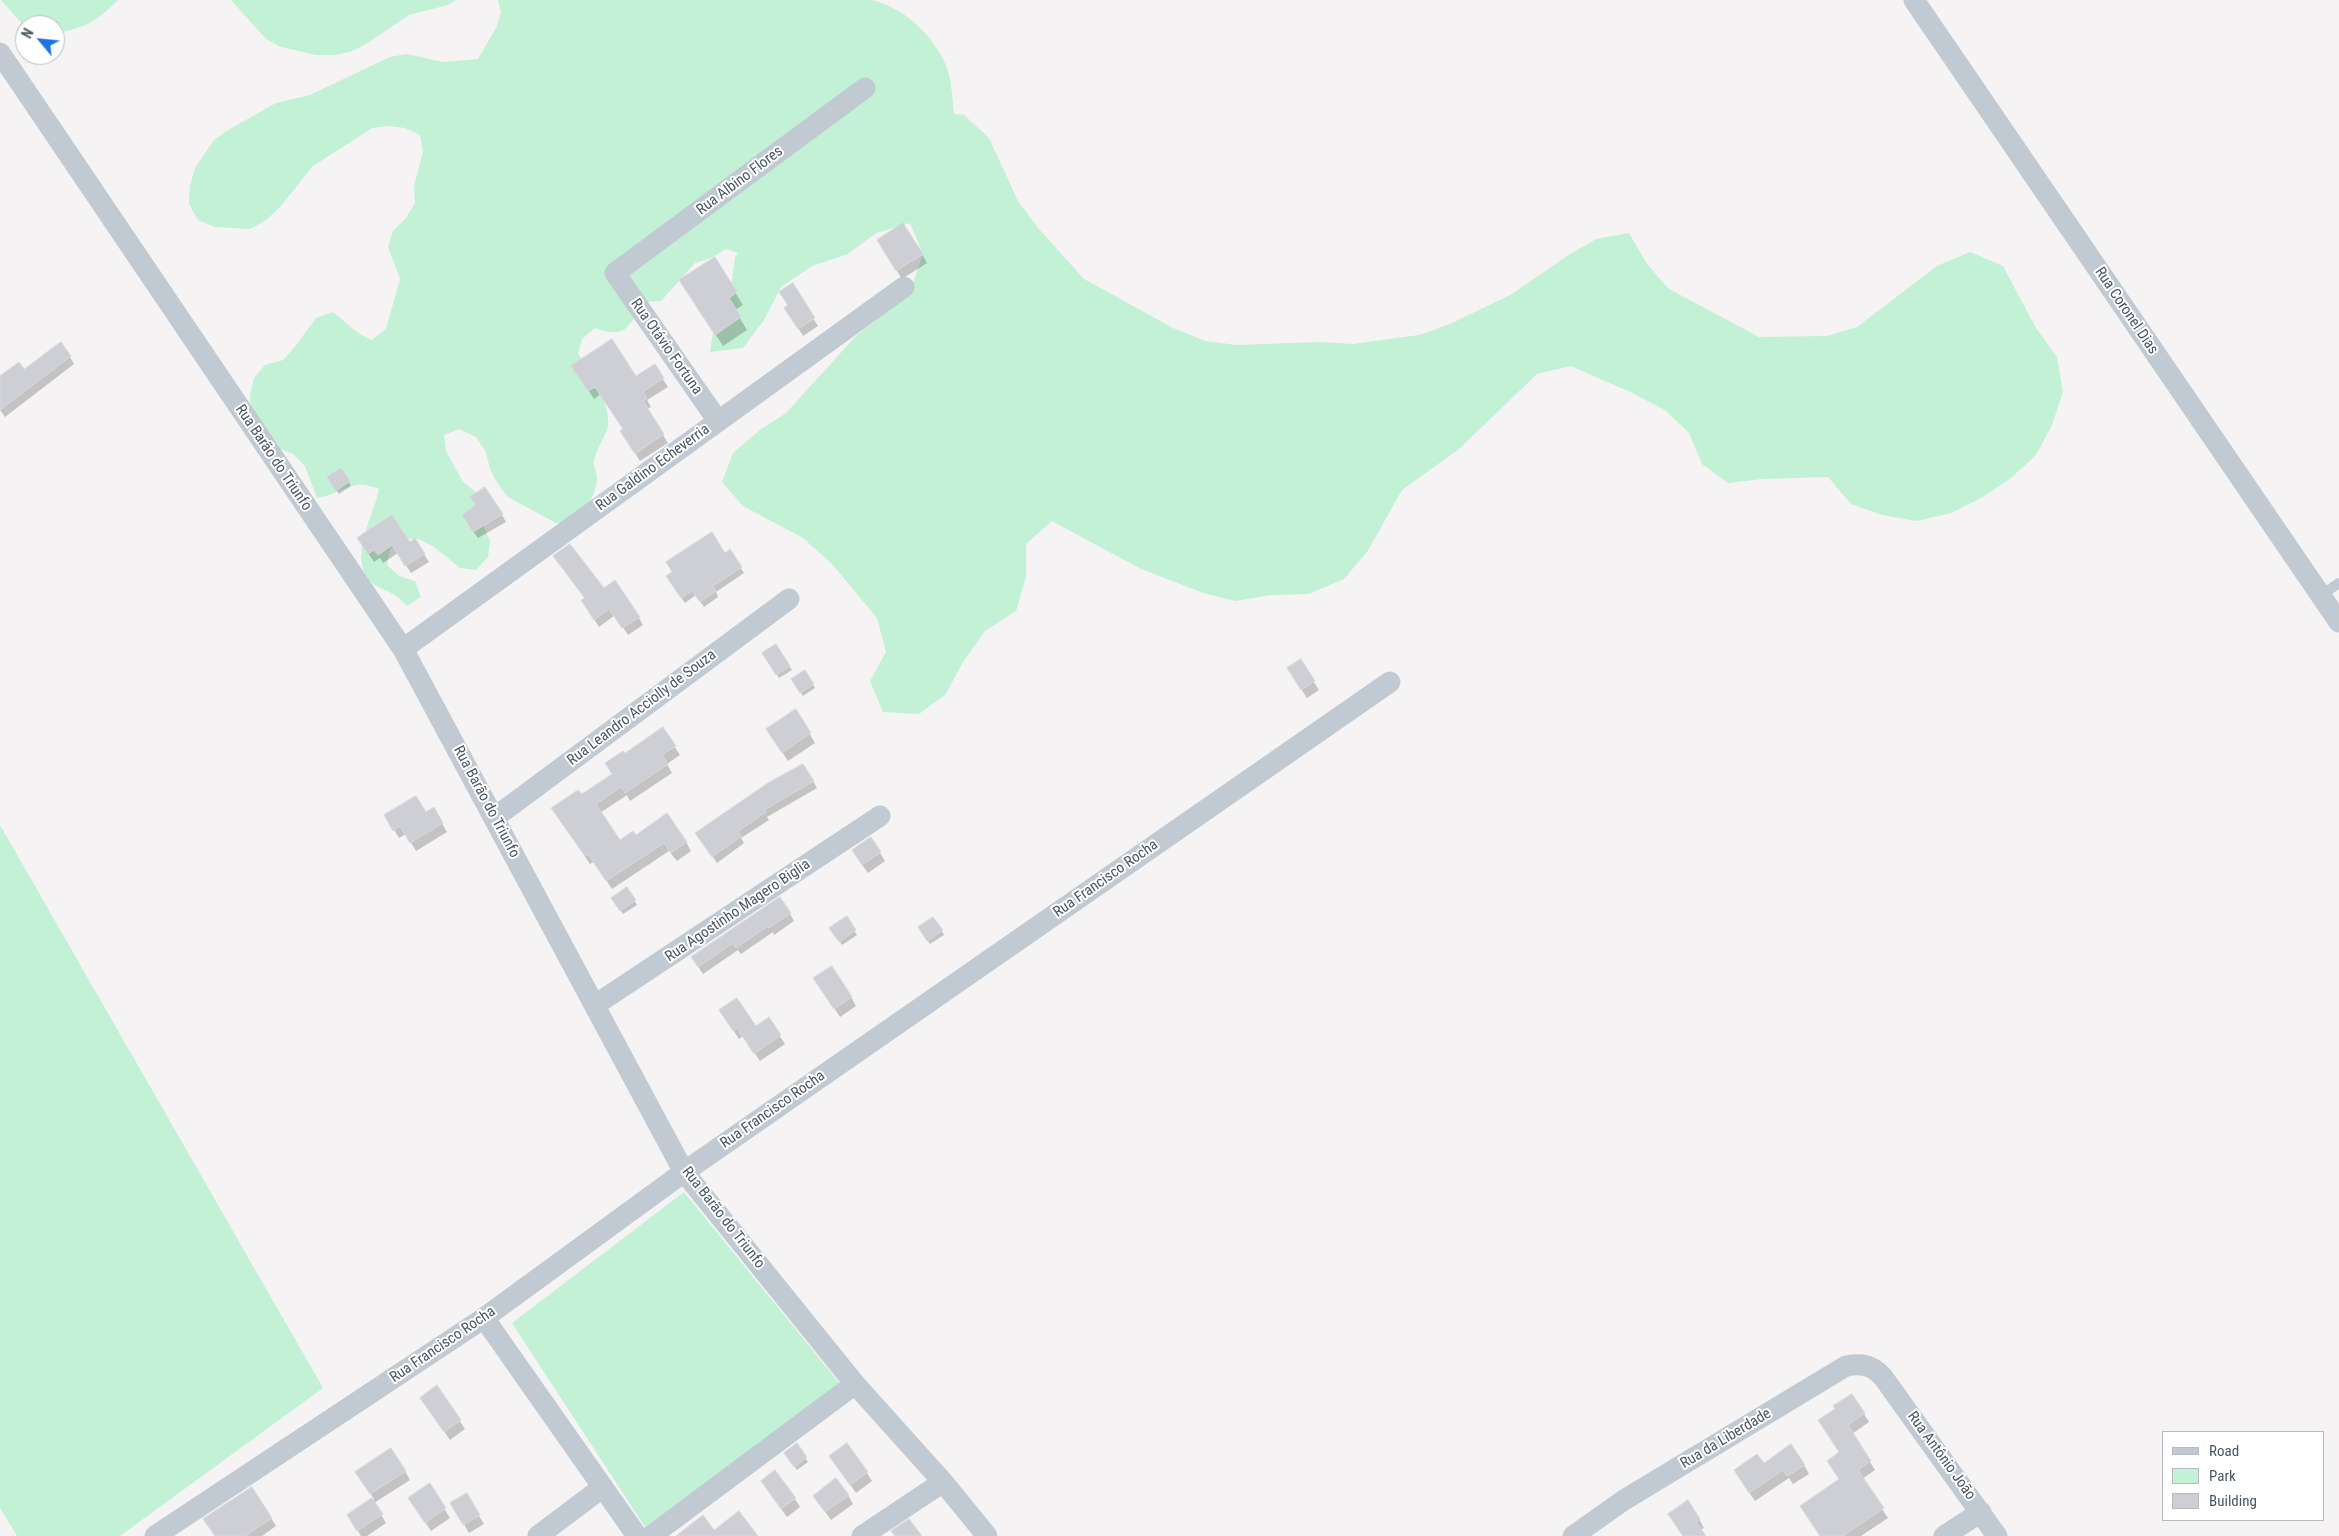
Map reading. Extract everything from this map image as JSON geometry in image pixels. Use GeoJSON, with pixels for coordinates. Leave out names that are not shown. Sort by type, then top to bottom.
{"type":"FeatureCollection","features":[{"type":"Feature","properties":{"kind":"street","name":"Rua Coronel Dias"},"geometry":{"type":"LineString","coordinates":[[1914,0],[2339,622]]}},
{"type":"Feature","properties":{"kind":"street","name":"Rua Barão do Triunfo"},"geometry":{"type":"LineString","coordinates":[[0,53],[402,649],[684,1172],[855,1384],[943,1482],[987,1536]]}},
{"type":"Feature","properties":{"kind":"street","name":"Rua Albino Flores"},"geometry":{"type":"LineString","coordinates":[[615,273],[864,88]]}},
{"type":"Feature","properties":{"kind":"street","name":"Rua Otávio Fortuna"},"geometry":{"type":"LineString","coordinates":[[615,273],[718,421]]}},
{"type":"Feature","properties":{"kind":"street","name":"Rua Galdino Echeverria"},"geometry":{"type":"LineString","coordinates":[[402,649],[904,287]]}},
{"type":"Feature","properties":{"kind":"street","name":"Rua Leandro Acciolly de Souza"},"geometry":{"type":"LineString","coordinates":[[494,818],[789,599]]}},
{"type":"Feature","properties":{"kind":"street","name":"Rua Francisco Rocha"},"geometry":{"type":"LineString","coordinates":[[155,1536],[484,1318],[684,1172],[1390,682]]}},
{"type":"Feature","properties":{"kind":"street","name":"Rua Agostinho Magero Biglia"},"geometry":{"type":"LineString","coordinates":[[595,1005],[880,816]]}},
{"type":"Feature","properties":{"kind":"street"},"geometry":{"type":"LineString","coordinates":[[484,1318],[637,1536]]}},
{"type":"Feature","properties":{"kind":"street","name":"Rua da Liberdade"},"geometry":{"type":"LineString","coordinates":[[1573,1536],[1624,1500],[1846,1366],[1865,1365],[1876,1369],[1883,1377]]}},
{"type":"Feature","properties":{"kind":"street","name":"Rua Antônio João"},"geometry":{"type":"LineString","coordinates":[[1883,1377],[1998,1536]]}},
{"type":"Feature","properties":{"kind":"street"},"geometry":{"type":"LineString","coordinates":[[651,1536],[855,1384]]}},
{"type":"Feature","properties":{"kind":"street"},"geometry":{"type":"LineString","coordinates":[[862,1536],[943,1482]]}},
{"type":"Feature","properties":{"kind":"street"},"geometry":{"type":"LineString","coordinates":[[538,1536],[603,1487]]}},
{"type":"Feature","properties":{"kind":"street"},"geometry":{"type":"LineString","coordinates":[[1944,1536],[1981,1512]]}},
{"type":"Feature","properties":{"kind":"lane"},"geometry":{"type":"LineString","coordinates":[[2320,596],[2339,583]]}},
{"type":"Feature","properties":{"kind":"green space"},"geometry":{"type":"Polygon","coordinates":[[[1,0],[118,0],[90,23],[65,31],[65,15],[15,16],[1,0]]]}},
{"type":"Feature","properties":{"kind":"green space"},"geometry":{"type":"Polygon","coordinates":[[[231,0],[456,0],[448,5],[409,15],[366,44],[350,52],[334,55],[316,55],[281,47],[266,39],[231,0]]]}},
{"type":"Feature","properties":{"kind":"green space"},"geometry":{"type":"Polygon","coordinates":[[[498,0],[872,0],[894,8],[914,22],[931,40],[949,73],[954,114],[964,115],[989,138],[1018,201],[1038,228],[1084,279],[1173,328],[1205,341],[1237,345],[1320,342],[1353,344],[1419,335],[1450,324],[1512,294],[1567,256],[1596,239],[1629,233],[1647,264],[1669,289],[1759,337],[1827,336],[1857,327],[1937,266],[1970,252],[2003,266],[2036,328],[2057,357],[2063,392],[2052,425],[2036,455],[2011,478],[1983,497],[1951,513],[1917,521],[1882,515],[1851,504],[1828,477],[1762,479],[1728,483],[1702,464],[1689,433],[1665,410],[1571,366],[1537,374],[1459,449],[1402,490],[1367,552],[1344,579],[1309,594],[1271,595],[1236,601],[1203,593],[1139,568],[1052,521],[1026,544],[1026,577],[1016,611],[985,631],[963,662],[945,695],[919,714],[883,712],[870,681],[886,652],[877,618],[832,564],[803,538],[743,506],[722,482],[733,453],[760,430],[786,413],[856,336],[888,311],[912,286],[923,254],[910,223],[876,233],[848,254],[812,266],[781,287],[764,320],[743,348],[710,352],[715,318],[731,288],[735,257],[738,253],[726,249],[711,258],[695,263],[661,301],[645,302],[626,328],[614,332],[595,328],[582,339],[578,354],[589,369],[600,390],[608,422],[607,430],[595,458],[594,464],[597,478],[594,493],[585,509],[573,523],[556,523],[508,497],[490,469],[486,452],[476,437],[459,429],[444,435],[446,451],[463,482],[477,493],[483,525],[490,541],[488,557],[476,570],[460,568],[433,546],[418,539],[401,538],[390,550],[387,565],[399,576],[415,581],[421,597],[407,606],[395,595],[372,583],[366,576],[362,566],[361,555],[365,532],[379,489],[354,485],[317,498],[305,466],[293,454],[278,448],[251,413],[250,396],[254,378],[265,365],[283,360],[316,318],[333,312],[356,331],[372,340],[386,329],[400,279],[388,247],[393,231],[406,218],[415,203],[414,186],[423,152],[420,135],[405,128],[388,126],[372,128],[313,166],[280,207],[266,220],[250,229],[215,227],[198,220],[189,204],[190,186],[195,168],[214,140],[276,103],[310,95],[390,57],[407,54],[443,62],[478,59],[496,28],[501,12],[498,0]]]}},
{"type":"Feature","properties":{"kind":"green space"},"geometry":{"type":"Polygon","coordinates":[[[0,825],[323,1388],[120,1536],[17,1536],[0,1508],[0,825]]]}},
{"type":"Feature","properties":{"kind":"green space"},"geometry":{"type":"Polygon","coordinates":[[[684,1192],[841,1385],[645,1527],[512,1323],[684,1192]]]}},
{"type":"Feature","properties":{"kind":"building"},"geometry":{"type":"Polygon","coordinates":[[[903,223],[923,254],[896,271],[877,240],[903,223]]]}},
{"type":"Feature","properties":{"kind":"building"},"geometry":{"type":"Polygon","coordinates":[[[715,257],[737,292],[729,298],[741,317],[715,335],[679,280],[715,257]]]}},
{"type":"Feature","properties":{"kind":"building"},"geometry":{"type":"Polygon","coordinates":[[[793,283],[815,318],[798,329],[784,308],[788,305],[779,292],[793,283]]]}},
{"type":"Feature","properties":{"kind":"building"},"geometry":{"type":"Polygon","coordinates":[[[612,339],[636,376],[655,364],[664,378],[643,392],[647,398],[643,401],[664,434],[635,454],[620,431],[623,429],[595,387],[588,391],[571,366],[612,339]]]}},
{"type":"Feature","properties":{"kind":"building"},"geometry":{"type":"Polygon","coordinates":[[[61,342],[71,356],[0,410],[0,376],[19,362],[24,369],[61,342]]]}},
{"type":"Feature","properties":{"kind":"building"},"geometry":{"type":"Polygon","coordinates":[[[341,468],[350,481],[336,491],[327,477],[341,468]]]}},
{"type":"Feature","properties":{"kind":"building"},"geometry":{"type":"Polygon","coordinates":[[[485,487],[503,514],[473,532],[462,515],[476,505],[470,497],[485,487]]]}},
{"type":"Feature","properties":{"kind":"building"},"geometry":{"type":"Polygon","coordinates":[[[392,515],[410,542],[415,538],[425,554],[405,566],[392,545],[378,555],[374,550],[368,554],[357,538],[392,515]]]}},
{"type":"Feature","properties":{"kind":"building"},"geometry":{"type":"Polygon","coordinates":[[[712,532],[725,553],[730,549],[742,567],[713,586],[716,591],[700,602],[692,591],[681,598],[666,576],[672,572],[666,562],[712,532]]]}},
{"type":"Feature","properties":{"kind":"building"},"geometry":{"type":"Polygon","coordinates":[[[570,544],[604,588],[615,580],[640,617],[622,628],[609,609],[594,620],[581,600],[585,598],[553,556],[570,544]]]}},
{"type":"Feature","properties":{"kind":"building"},"geometry":{"type":"Polygon","coordinates":[[[776,644],[790,666],[776,675],[762,653],[776,644]]]}},
{"type":"Feature","properties":{"kind":"building"},"geometry":{"type":"Polygon","coordinates":[[[1301,659],[1315,681],[1301,690],[1287,668],[1301,659]]]}},
{"type":"Feature","properties":{"kind":"building"},"geometry":{"type":"Polygon","coordinates":[[[805,670],[814,684],[800,693],[791,679],[805,670]]]}},
{"type":"Feature","properties":{"kind":"building"},"geometry":{"type":"Polygon","coordinates":[[[796,709],[811,733],[782,753],[766,729],[796,709]]]}},
{"type":"Feature","properties":{"kind":"building"},"geometry":{"type":"Polygon","coordinates":[[[663,727],[676,746],[662,755],[668,764],[625,793],[621,787],[596,804],[620,840],[633,831],[636,835],[667,813],[687,842],[671,853],[664,843],[606,881],[588,854],[585,856],[551,808],[578,790],[582,794],[612,774],[605,763],[623,751],[625,753],[663,727]]]}},
{"type":"Feature","properties":{"kind":"building"},"geometry":{"type":"Polygon","coordinates":[[[803,764],[814,781],[764,810],[766,812],[738,831],[741,836],[712,857],[695,833],[768,783],[803,764]]]}},
{"type":"Feature","properties":{"kind":"building"},"geometry":{"type":"Polygon","coordinates":[[[416,796],[426,812],[434,807],[443,823],[410,843],[400,826],[393,831],[384,815],[416,796]]]}},
{"type":"Feature","properties":{"kind":"building"},"geometry":{"type":"Polygon","coordinates":[[[871,837],[881,852],[862,865],[852,850],[871,837]]]}},
{"type":"Feature","properties":{"kind":"building"},"geometry":{"type":"Polygon","coordinates":[[[627,887],[636,900],[620,911],[611,898],[627,887]]]}},
{"type":"Feature","properties":{"kind":"building"},"geometry":{"type":"Polygon","coordinates":[[[780,897],[791,913],[736,948],[733,943],[698,967],[691,957],[780,897]]]}},
{"type":"Feature","properties":{"kind":"building"},"geometry":{"type":"Polygon","coordinates":[[[847,916],[856,930],[839,942],[829,928],[847,916]]]}},
{"type":"Feature","properties":{"kind":"building"},"geometry":{"type":"Polygon","coordinates":[[[933,917],[943,930],[927,941],[918,927],[933,917]]]}},
{"type":"Feature","properties":{"kind":"building"},"geometry":{"type":"Polygon","coordinates":[[[832,966],[852,997],[834,1009],[813,978],[832,966]]]}},
{"type":"Feature","properties":{"kind":"building"},"geometry":{"type":"Polygon","coordinates":[[[737,998],[756,1026],[769,1017],[781,1035],[754,1054],[737,1028],[733,1031],[719,1010],[737,998]]]}},
{"type":"Feature","properties":{"kind":"building"},"geometry":{"type":"Polygon","coordinates":[[[437,1385],[461,1420],[444,1432],[420,1398],[437,1385]]]}},
{"type":"Feature","properties":{"kind":"building"},"geometry":{"type":"Polygon","coordinates":[[[1852,1394],[1865,1413],[1848,1425],[1871,1461],[1858,1470],[1884,1508],[1843,1536],[1820,1536],[1800,1506],[1839,1479],[1827,1461],[1839,1452],[1818,1420],[1835,1409],[1833,1406],[1852,1394]]]}},
{"type":"Feature","properties":{"kind":"building"},"geometry":{"type":"Polygon","coordinates":[[[797,1443],[807,1457],[794,1467],[784,1453],[797,1443]]]}},
{"type":"Feature","properties":{"kind":"building"},"geometry":{"type":"Polygon","coordinates":[[[847,1443],[868,1472],[850,1485],[829,1456],[847,1443]]]}},
{"type":"Feature","properties":{"kind":"building"},"geometry":{"type":"Polygon","coordinates":[[[1791,1444],[1805,1465],[1787,1476],[1783,1470],[1749,1493],[1734,1470],[1757,1454],[1764,1463],[1791,1444]]]}},
{"type":"Feature","properties":{"kind":"building"},"geometry":{"type":"Polygon","coordinates":[[[391,1448],[406,1471],[370,1494],[355,1472],[391,1448]]]}},
{"type":"Feature","properties":{"kind":"building"},"geometry":{"type":"Polygon","coordinates":[[[775,1470],[796,1498],[781,1509],[761,1481],[775,1470]]]}},
{"type":"Feature","properties":{"kind":"building"},"geometry":{"type":"Polygon","coordinates":[[[836,1478],[849,1495],[825,1512],[813,1496],[836,1478]]]}},
{"type":"Feature","properties":{"kind":"building"},"geometry":{"type":"Polygon","coordinates":[[[430,1483],[446,1508],[425,1523],[408,1498],[430,1483]]]}},
{"type":"Feature","properties":{"kind":"building"},"geometry":{"type":"Polygon","coordinates":[[[252,1487],[272,1518],[245,1536],[215,1536],[203,1519],[252,1487]]]}},
{"type":"Feature","properties":{"kind":"building"},"geometry":{"type":"Polygon","coordinates":[[[467,1493],[480,1515],[463,1525],[450,1503],[467,1493]]]}},
{"type":"Feature","properties":{"kind":"building"},"geometry":{"type":"Polygon","coordinates":[[[372,1498],[383,1514],[357,1531],[347,1515],[372,1498]]]}},
{"type":"Feature","properties":{"kind":"building"},"geometry":{"type":"Polygon","coordinates":[[[1688,1500],[1700,1519],[1696,1522],[1706,1536],[1683,1536],[1668,1514],[1688,1500]]]}},
{"type":"Feature","properties":{"kind":"building"},"geometry":{"type":"Polygon","coordinates":[[[739,1511],[758,1536],[676,1536],[703,1515],[714,1530],[739,1511]]]}},
{"type":"Feature","properties":{"kind":"building"},"geometry":{"type":"Polygon","coordinates":[[[909,1519],[922,1536],[895,1536],[891,1531],[909,1519]]]}}]}
